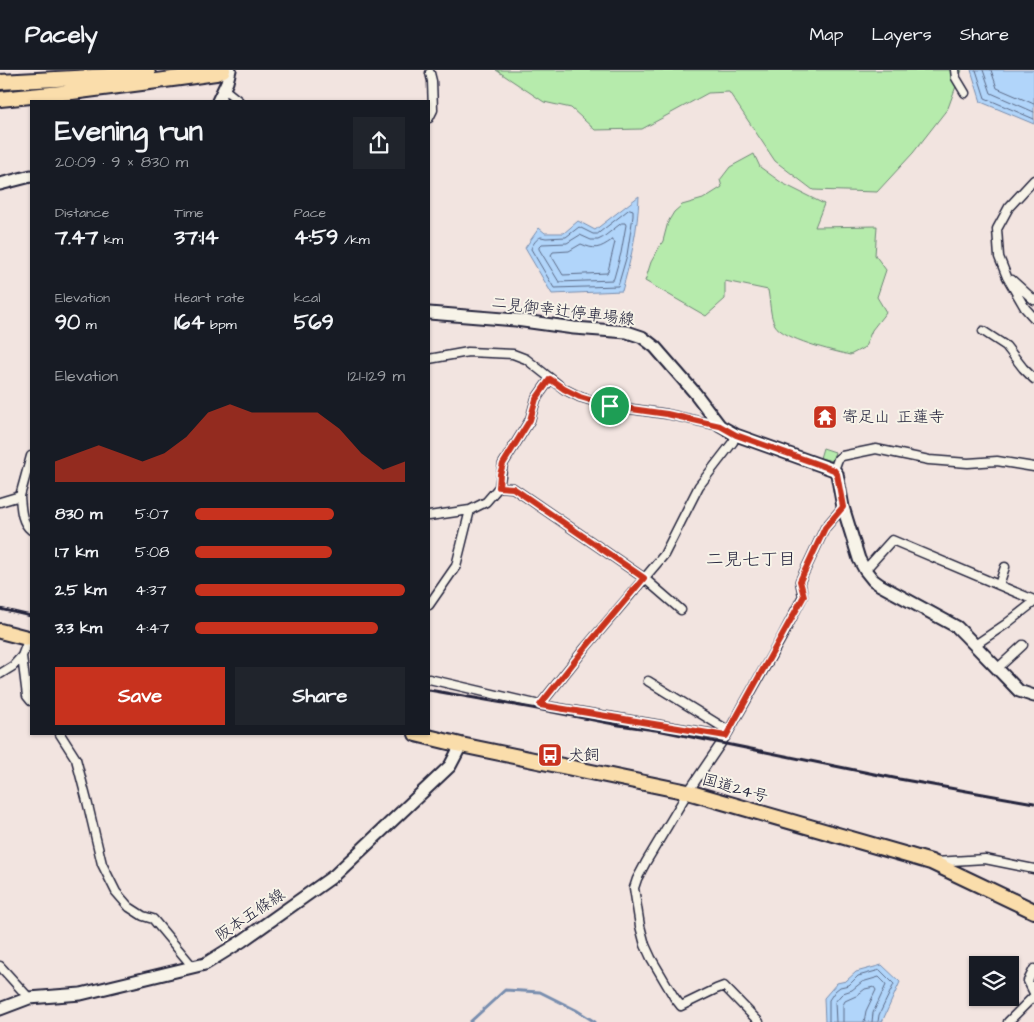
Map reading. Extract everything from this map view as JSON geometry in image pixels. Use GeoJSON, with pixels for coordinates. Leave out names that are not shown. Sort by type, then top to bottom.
{"type":"FeatureCollection","features":[{"type":"Feature","properties":{"kind":"highway"},"geometry":{"type":"LineString","coordinates":[[0,82],[192,70]]}},
{"type":"Feature","properties":{"kind":"highway"},"geometry":{"type":"LineString","coordinates":[[0,99],[180,78],[216,73],[224,70]]}},
{"type":"Feature","properties":{"kind":"highway"},"geometry":{"type":"LineString","coordinates":[[0,631],[30,638]]}},
{"type":"Feature","properties":{"kind":"highway","name":"国道24号"},"geometry":{"type":"LineString","coordinates":[[420,735],[688,792],[930,862],[1034,911]]}},
{"type":"Feature","properties":{"kind":"main road"},"geometry":{"type":"LineString","coordinates":[[218,100],[230,70]]}},
{"type":"Feature","properties":{"kind":"main road"},"geometry":{"type":"LineString","coordinates":[[0,184],[30,176]]}},
{"type":"Feature","properties":{"kind":"main road","name":"二見御幸辻停車場線"},"geometry":{"type":"LineString","coordinates":[[430,314],[516,320],[574,328],[627,332],[642,337],[655,347],[695,393],[720,426],[736,435],[834,470]]}},
{"type":"Feature","properties":{"kind":"main road"},"geometry":{"type":"LineString","coordinates":[[834,470],[837,474],[843,507],[859,559],[872,580],[957,627],[1019,691],[1034,696]]}},
{"type":"Feature","properties":{"kind":"main road","name":"阪本五條線"},"geometry":{"type":"LineString","coordinates":[[0,1008],[29,998],[81,994],[205,964],[242,941],[334,875],[450,766],[461,745]]}},
{"type":"Feature","properties":{"kind":"street"},"geometry":{"type":"LineString","coordinates":[[955,70],[956,78],[965,93]]}},
{"type":"Feature","properties":{"kind":"street"},"geometry":{"type":"LineString","coordinates":[[430,73],[433,110],[430,116]]}},
{"type":"Feature","properties":{"kind":"street"},"geometry":{"type":"LineString","coordinates":[[224,89],[238,100]]}},
{"type":"Feature","properties":{"kind":"street"},"geometry":{"type":"LineString","coordinates":[[1034,180],[1009,207],[997,229],[999,257],[1006,276],[1025,308],[1034,318]]}},
{"type":"Feature","properties":{"kind":"street"},"geometry":{"type":"LineString","coordinates":[[1006,276],[1034,300]]}},
{"type":"Feature","properties":{"kind":"street"},"geometry":{"type":"LineString","coordinates":[[984,331],[1006,346],[1034,379]]}},
{"type":"Feature","properties":{"kind":"street"},"geometry":{"type":"LineString","coordinates":[[430,359],[468,352],[513,354],[526,359],[564,389],[580,397],[603,404],[667,414],[720,426]]}},
{"type":"Feature","properties":{"kind":"street"},"geometry":{"type":"LineString","coordinates":[[430,516],[470,510],[486,502],[499,487],[503,464],[530,420],[536,399],[550,379]]}},
{"type":"Feature","properties":{"kind":"street"},"geometry":{"type":"LineString","coordinates":[[540,705],[586,647],[664,555],[699,486],[733,442],[736,435]]}},
{"type":"Feature","properties":{"kind":"street"},"geometry":{"type":"LineString","coordinates":[[834,470],[838,459],[842,456],[876,449],[929,460],[968,463],[996,461],[1034,467]]}},
{"type":"Feature","properties":{"kind":"street"},"geometry":{"type":"LineString","coordinates":[[30,460],[20,496],[22,515],[27,527],[30,529]]}},
{"type":"Feature","properties":{"kind":"street"},"geometry":{"type":"LineString","coordinates":[[499,487],[513,488],[644,578],[681,610]]}},
{"type":"Feature","properties":{"kind":"street"},"geometry":{"type":"LineString","coordinates":[[0,502],[20,496]]}},
{"type":"Feature","properties":{"kind":"street"},"geometry":{"type":"LineString","coordinates":[[759,1022],[724,986],[681,1006],[650,958],[640,926],[634,888],[646,862],[688,792],[727,734],[804,596],[800,581],[825,528],[843,507]]}},
{"type":"Feature","properties":{"kind":"street"},"geometry":{"type":"LineString","coordinates":[[430,604],[456,566],[470,510]]}},
{"type":"Feature","properties":{"kind":"street"},"geometry":{"type":"LineString","coordinates":[[865,570],[892,540],[1034,601],[1006,624],[975,645]]}},
{"type":"Feature","properties":{"kind":"street"},"geometry":{"type":"LineString","coordinates":[[999,585],[1004,567]]}},
{"type":"Feature","properties":{"kind":"street"},"geometry":{"type":"LineString","coordinates":[[0,674],[13,666],[22,656],[30,638]]}},
{"type":"Feature","properties":{"kind":"street"},"geometry":{"type":"LineString","coordinates":[[998,668],[1023,645]]}},
{"type":"Feature","properties":{"kind":"street"},"geometry":{"type":"LineString","coordinates":[[22,656],[27,696],[30,700]]}},
{"type":"Feature","properties":{"kind":"street"},"geometry":{"type":"LineString","coordinates":[[430,680],[540,705],[727,734]]}},
{"type":"Feature","properties":{"kind":"street"},"geometry":{"type":"LineString","coordinates":[[648,681],[727,734]]}},
{"type":"Feature","properties":{"kind":"street"},"geometry":{"type":"LineString","coordinates":[[61,735],[76,759],[102,864],[116,892],[129,907],[143,916],[153,919],[193,967]]}},
{"type":"Feature","properties":{"kind":"street"},"geometry":{"type":"LineString","coordinates":[[930,862],[985,858],[1034,869]]}},
{"type":"Feature","properties":{"kind":"street"},"geometry":{"type":"LineString","coordinates":[[0,966],[29,998]]}},
{"type":"Feature","properties":{"kind":"street"},"geometry":{"type":"LineString","coordinates":[[1008,1022],[1034,995],[1028,981],[1034,970]]}},
{"type":"Feature","properties":{"kind":"green space"},"geometry":{"type":"Polygon","coordinates":[[[496,70],[962,70],[948,108],[913,153],[877,192],[813,190],[775,161],[729,92],[708,93],[642,129],[595,130],[571,108],[544,102],[496,70]]]}},
{"type":"Feature","properties":{"kind":"green space"},"geometry":{"type":"Polygon","coordinates":[[[754,154],[760,167],[782,183],[824,204],[815,227],[877,226],[875,255],[886,270],[877,297],[886,312],[872,330],[865,347],[850,355],[809,344],[780,330],[772,318],[768,290],[725,281],[725,299],[706,316],[645,281],[651,262],[663,241],[668,222],[674,212],[682,205],[703,199],[722,187],[720,180],[730,167],[754,154]]]}},
{"type":"Feature","properties":{"kind":"green space"},"geometry":{"type":"Polygon","coordinates":[[[823,448],[835,452],[832,461],[820,458],[823,448]]]}},
{"type":"Feature","properties":{"kind":"water"},"geometry":{"type":"Polygon","coordinates":[[[971,70],[1034,70],[1034,124],[981,102],[971,70]]]}},
{"type":"Feature","properties":{"kind":"water"},"geometry":{"type":"Polygon","coordinates":[[[639,196],[634,244],[622,291],[552,294],[525,248],[539,228],[545,233],[564,233],[578,221],[595,230],[639,196]]]}},
{"type":"Feature","properties":{"kind":"water"},"geometry":{"type":"Polygon","coordinates":[[[882,965],[900,982],[882,1022],[825,1022],[824,998],[837,983],[846,981],[856,972],[882,965]]]}},
{"type":"Feature","properties":{"kind":"waterway"},"geometry":{"type":"LineString","coordinates":[[470,1022],[505,990],[540,992],[595,1022]]}},
{"type":"Feature","properties":{"kind":"railway"},"geometry":{"type":"LineString","coordinates":[[0,609],[30,616]]}},
{"type":"Feature","properties":{"kind":"railway"},"geometry":{"type":"LineString","coordinates":[[430,690],[619,725],[662,731],[899,779],[1034,803]]}},
{"type":"Feature","properties":{"kind":"place","name":"寄足山 正蓮寺"},"geometry":{"type":"Point","coordinates":[825,417]}},
{"type":"Feature","properties":{"kind":"place","name":"犬飼"},"geometry":{"type":"Point","coordinates":[550,755]}},
{"type":"Feature","properties":{"kind":"district","name":"二見七丁目"},"geometry":{"type":"Point","coordinates":[751,559]}},
{"type":"Feature","properties":{"kind":"route"},"geometry":{"type":"LineString","coordinates":[[550,379],[580,397],[610,406],[667,414],[720,426],[736,435],[834,470],[837,474],[843,507],[825,528],[800,581],[804,596],[726,736],[540,705],[644,578],[513,488],[499,487],[500,474],[510,451],[530,420],[536,399],[550,379]]}}]}
